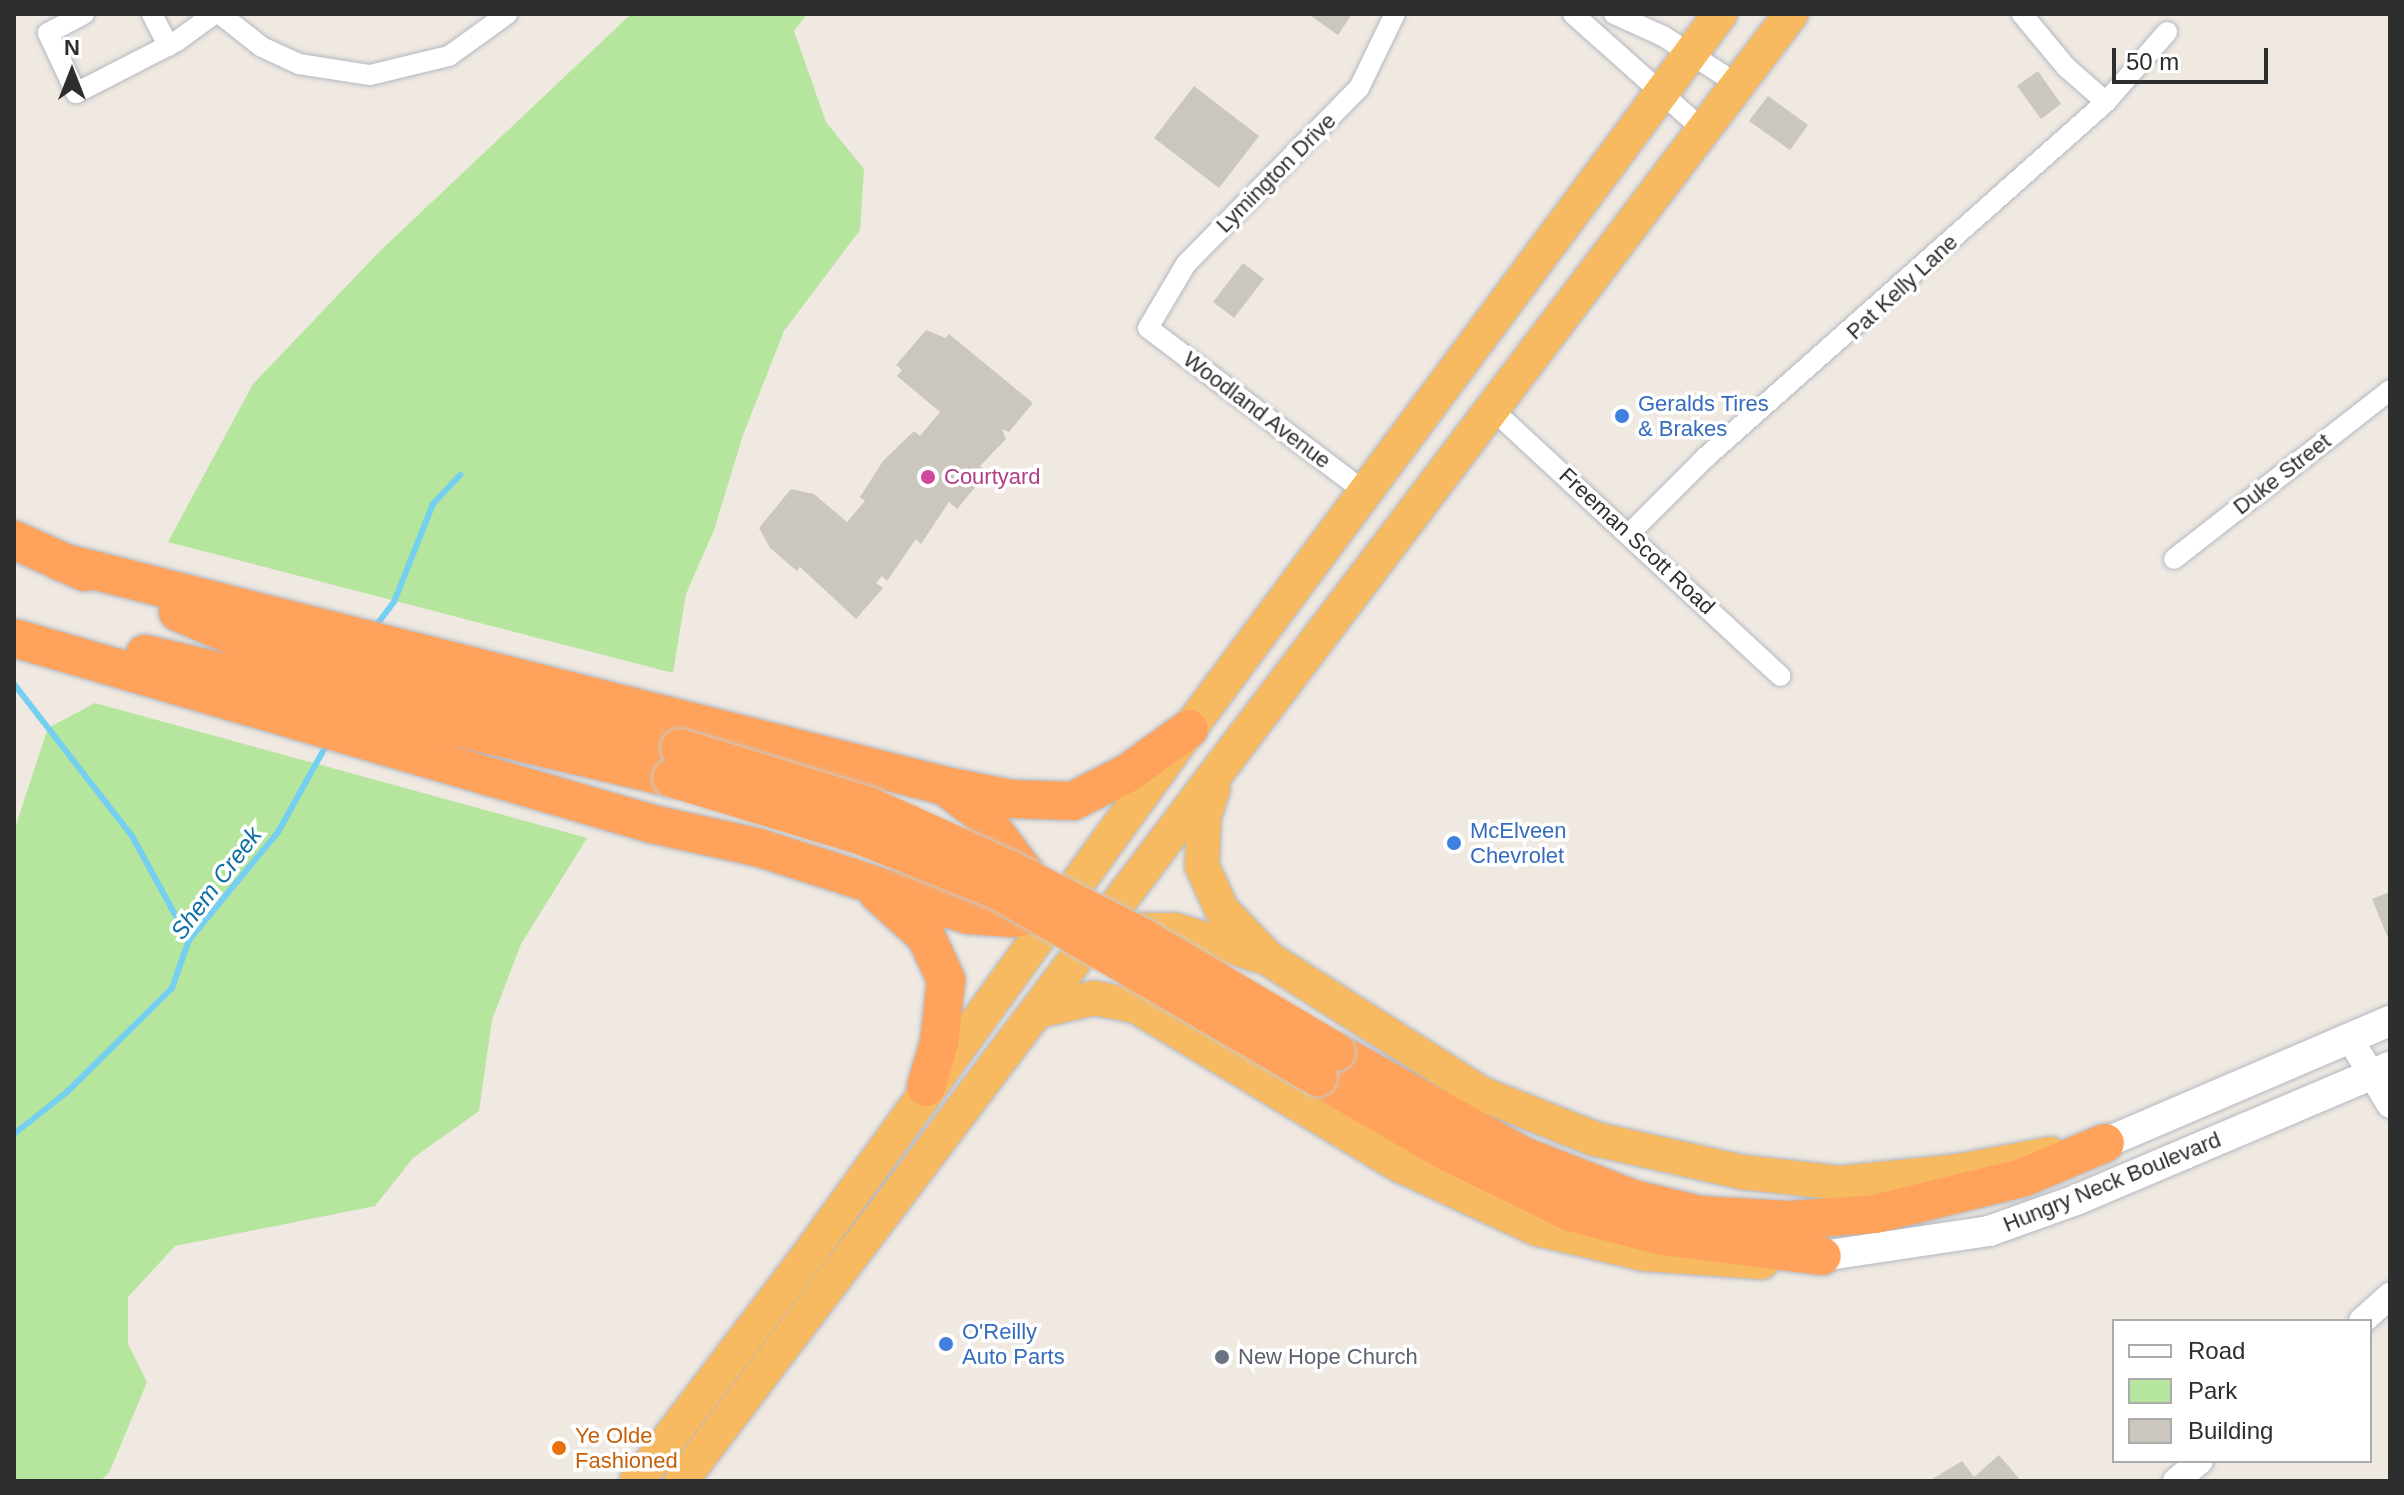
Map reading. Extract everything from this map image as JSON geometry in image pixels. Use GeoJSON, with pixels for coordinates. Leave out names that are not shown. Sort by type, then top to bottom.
{"type":"FeatureCollection","features":[{"type":"Feature","properties":{"kind":"highway"},"geometry":{"type":"LineString","coordinates":[[637,1481],[813,1249],[926,1087],[1720,14]]}},
{"type":"Feature","properties":{"kind":"highway"},"geometry":{"type":"LineString","coordinates":[[681,1481],[1791,14]]}},
{"type":"Feature","properties":{"kind":"highway"},"geometry":{"type":"LineString","coordinates":[[14,540],[250,643],[676,763],[1001,892],[1327,1064],[1523,1156],[1633,1199],[1700,1215],[1788,1220],[1875,1214],[2008,1182],[2105,1143]]}},
{"type":"Feature","properties":{"kind":"highway"},"geometry":{"type":"LineString","coordinates":[[61,562],[945,786],[1011,799],[1073,801],[1128,773],[1189,729]]}},
{"type":"Feature","properties":{"kind":"highway"},"geometry":{"type":"LineString","coordinates":[[14,624],[676,763]]}},
{"type":"Feature","properties":{"kind":"highway"},"geometry":{"type":"LineString","coordinates":[[14,638],[652,824],[760,848],[866,884],[989,918],[1058,912]]}},
{"type":"Feature","properties":{"kind":"highway"},"geometry":{"type":"LineString","coordinates":[[1219,771],[1201,845],[1208,887],[1222,910],[1269,959],[1482,1094],[1550,1124],[1660,1157],[1841,1183],[1959,1171],[2105,1143]]}},
{"type":"Feature","properties":{"kind":"highway"},"geometry":{"type":"LineString","coordinates":[[945,786],[980,813],[1058,912],[1099,931],[1175,930],[1269,959]]}},
{"type":"Feature","properties":{"kind":"highway"},"geometry":{"type":"LineString","coordinates":[[866,884],[904,912],[940,960],[945,1008],[926,1087]]}},
{"type":"Feature","properties":{"kind":"highway"},"geometry":{"type":"LineString","coordinates":[[1099,931],[1164,1021]]}},
{"type":"Feature","properties":{"kind":"highway"},"geometry":{"type":"LineString","coordinates":[[1038,1011],[1094,998],[1136,1006],[1400,1165],[1538,1229],[1614,1249],[1704,1262],[1822,1256]]}},
{"type":"Feature","properties":{"kind":"highway"},"geometry":{"type":"LineString","coordinates":[[1327,1064],[1442,1149],[1570,1212],[1663,1236],[1822,1256]]}},
{"type":"Feature","properties":{"kind":"main road","name":"Hungry Neck Boulevard"},"geometry":{"type":"LineString","coordinates":[[2105,1143],[2390,1021]]}},
{"type":"Feature","properties":{"kind":"main road","name":"Hungry Neck Boulevard"},"geometry":{"type":"LineString","coordinates":[[1822,1256],[1989,1231],[2076,1200],[2381,1071]]}},
{"type":"Feature","properties":{"kind":"street"},"geometry":{"type":"LineString","coordinates":[[84,14],[48,33],[76,93],[168,46],[217,14],[262,47],[299,64],[370,75],[449,56],[507,14]]}},
{"type":"Feature","properties":{"kind":"street"},"geometry":{"type":"LineString","coordinates":[[152,14],[168,46]]}},
{"type":"Feature","properties":{"kind":"street","name":"Lymington Drive"},"geometry":{"type":"LineString","coordinates":[[1148,328],[1186,264],[1359,88],[1395,14]]}},
{"type":"Feature","properties":{"kind":"street"},"geometry":{"type":"LineString","coordinates":[[1573,14],[1660,95],[1702,129]]}},
{"type":"Feature","properties":{"kind":"street"},"geometry":{"type":"LineString","coordinates":[[1614,14],[1691,53],[1737,84]]}},
{"type":"Feature","properties":{"kind":"street"},"geometry":{"type":"LineString","coordinates":[[2022,14],[2066,67],[2106,102]]}},
{"type":"Feature","properties":{"kind":"street","name":"Pat Kelly Lane"},"geometry":{"type":"LineString","coordinates":[[1629,534],[1706,457],[2106,102],[2167,32]]}},
{"type":"Feature","properties":{"kind":"street","name":"Woodland Avenue"},"geometry":{"type":"LineString","coordinates":[[1148,328],[1365,492]]}},
{"type":"Feature","properties":{"kind":"street","name":"Duke Street"},"geometry":{"type":"LineString","coordinates":[[2174,559],[2390,390]]}},
{"type":"Feature","properties":{"kind":"street","name":"Freeman Scott Road"},"geometry":{"type":"LineString","coordinates":[[1492,409],[1780,676]]}},
{"type":"Feature","properties":{"kind":"street"},"geometry":{"type":"LineString","coordinates":[[2350,1039],[2381,1071],[2390,1105]]}},
{"type":"Feature","properties":{"kind":"street"},"geometry":{"type":"LineString","coordinates":[[2364,1319],[2390,1296]]}},
{"type":"Feature","properties":{"kind":"street"},"geometry":{"type":"LineString","coordinates":[[2176,1481],[2198,1463]]}},
{"type":"Feature","properties":{"kind":"green space"},"geometry":{"type":"Polygon","coordinates":[[[631,14],[807,14],[794,31],[826,122],[864,169],[860,230],[784,331],[743,435],[714,530],[686,594],[673,673],[168,542],[253,384],[380,251],[631,14]]]}},
{"type":"Feature","properties":{"kind":"green space"},"geometry":{"type":"Polygon","coordinates":[[[95,703],[587,838],[521,944],[492,1020],[479,1111],[413,1158],[375,1206],[175,1246],[128,1297],[128,1344],[147,1382],[109,1473],[100,1481],[14,1481],[14,831],[48,728],[95,703]]]}},
{"type":"Feature","properties":{"kind":"building"},"geometry":{"type":"Polygon","coordinates":[[[1308,14],[1352,14],[1338,35],[1308,14]]]}},
{"type":"Feature","properties":{"kind":"building"},"geometry":{"type":"Polygon","coordinates":[[[2038,71],[2061,104],[2041,119],[2017,86],[2038,71]]]}},
{"type":"Feature","properties":{"kind":"building"},"geometry":{"type":"Polygon","coordinates":[[[1194,86],[1259,136],[1219,188],[1154,138],[1194,86]]]}},
{"type":"Feature","properties":{"kind":"building"},"geometry":{"type":"Polygon","coordinates":[[[1768,96],[1808,125],[1790,150],[1749,121],[1768,96]]]}},
{"type":"Feature","properties":{"kind":"building"},"geometry":{"type":"Polygon","coordinates":[[[1243,263],[1264,279],[1234,318],[1213,302],[1243,263]]]}},
{"type":"Feature","properties":{"kind":"building","name":"Courtyard"},"geometry":{"type":"Polygon","coordinates":[[[926,330],[945,338],[949,334],[1033,403],[1009,432],[1002,429],[1006,439],[980,466],[988,472],[957,509],[949,502],[921,544],[916,539],[887,581],[882,576],[876,583],[883,588],[856,619],[800,567],[797,571],[770,548],[759,528],[791,489],[814,494],[847,522],[865,501],[860,497],[883,461],[914,431],[920,436],[940,412],[897,376],[902,370],[896,365],[926,330]]]}},
{"type":"Feature","properties":{"kind":"building"},"geometry":{"type":"Polygon","coordinates":[[[2390,892],[2390,943],[2372,899],[2390,892]]]}},
{"type":"Feature","properties":{"kind":"building"},"geometry":{"type":"Polygon","coordinates":[[[1999,1455],[2021,1481],[1929,1481],[1962,1461],[1974,1477],[1999,1455]]]}},
{"type":"Feature","properties":{"kind":"waterway","name":"Shem Creek"},"geometry":{"type":"LineString","coordinates":[[375,627],[394,602],[433,504],[460,475]]}},
{"type":"Feature","properties":{"kind":"waterway"},"geometry":{"type":"LineString","coordinates":[[14,684],[132,836],[189,940]]}},
{"type":"Feature","properties":{"kind":"waterway","name":"Shem Creek"},"geometry":{"type":"LineString","coordinates":[[14,1134],[67,1092],[172,988],[189,940],[278,832],[328,742]]}},
{"type":"Feature","properties":{"kind":"place","name":"Geralds Tires & Brakes"},"geometry":{"type":"Point","coordinates":[1622,416]}},
{"type":"Feature","properties":{"kind":"place","name":"Courtyard"},"geometry":{"type":"Point","coordinates":[928,477]}},
{"type":"Feature","properties":{"kind":"place","name":"McElveen Chevrolet"},"geometry":{"type":"Point","coordinates":[1454,843]}},
{"type":"Feature","properties":{"kind":"place","name":"O'Reilly Auto Parts"},"geometry":{"type":"Point","coordinates":[946,1344]}},
{"type":"Feature","properties":{"kind":"place","name":"New Hope Church"},"geometry":{"type":"Point","coordinates":[1222,1357]}},
{"type":"Feature","properties":{"kind":"place","name":"Ye Olde Fashioned"},"geometry":{"type":"Point","coordinates":[559,1448]}}]}
